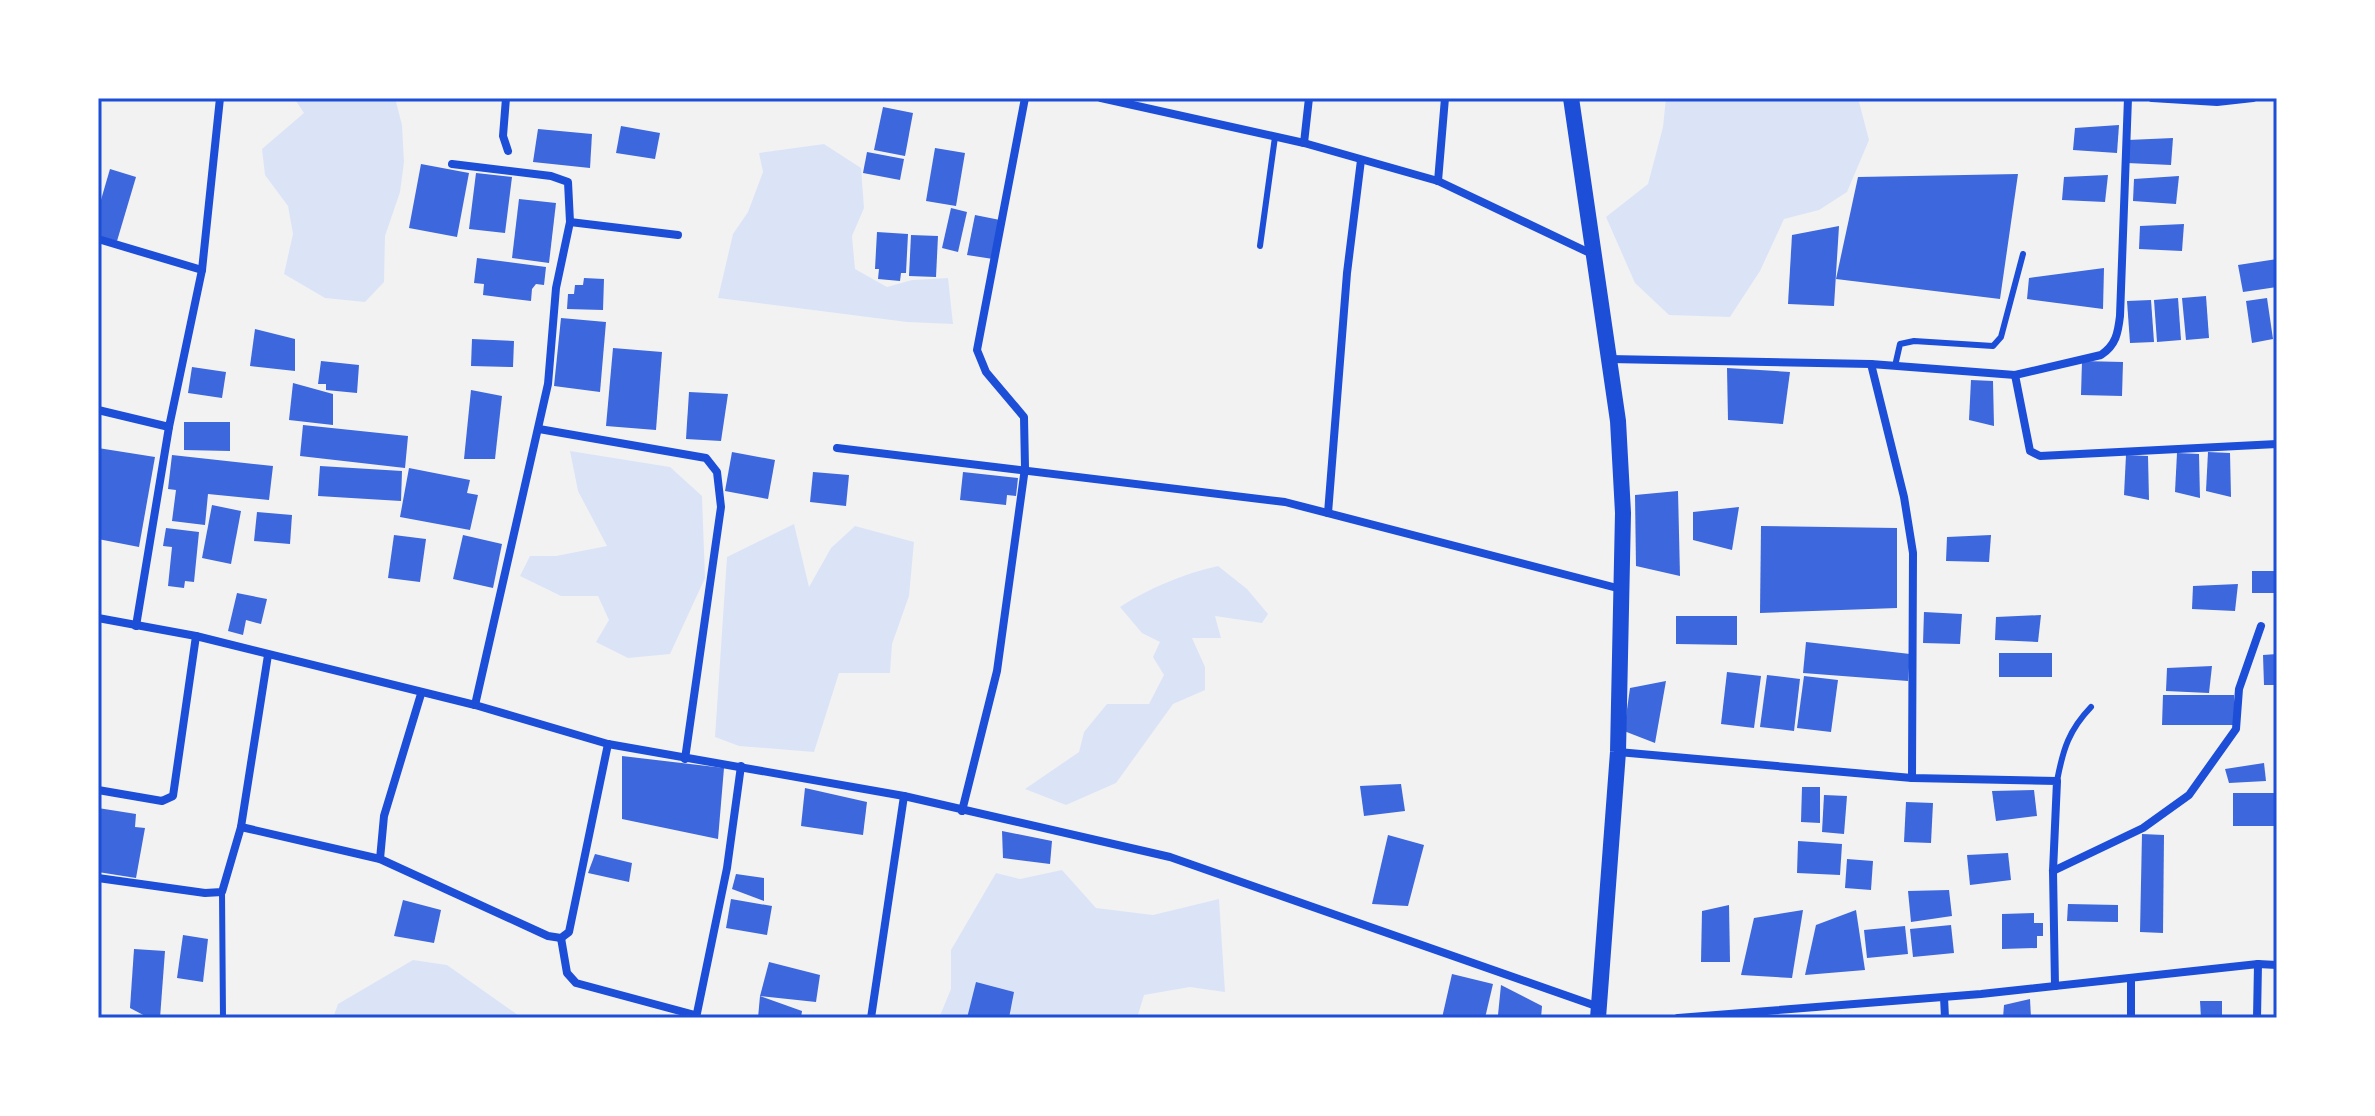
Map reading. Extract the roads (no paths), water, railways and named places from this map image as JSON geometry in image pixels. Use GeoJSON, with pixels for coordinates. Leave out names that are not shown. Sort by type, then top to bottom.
{"type":"FeatureCollection","features":[{"type":"Feature","properties":{"kind":"main road"},"geometry":{"type":"LineString","coordinates":[[1571,98],[1618,421],[1622,497],[1618,752],[1598,1013]]}},
{"type":"Feature","properties":{"kind":"street"},"geometry":{"type":"LineString","coordinates":[[136,626],[169,427],[202,270],[220,98]]}},
{"type":"Feature","properties":{"kind":"street"},"geometry":{"type":"LineString","coordinates":[[506,98],[503,136],[508,151]]}},
{"type":"Feature","properties":{"kind":"street"},"geometry":{"type":"LineString","coordinates":[[962,811],[997,671],[1025,468],[1024,417],[986,372],[977,350],[1025,98]]}},
{"type":"Feature","properties":{"kind":"street"},"geometry":{"type":"LineString","coordinates":[[1101,98],[1304,143],[1438,181],[1593,254]]}},
{"type":"Feature","properties":{"kind":"street"},"geometry":{"type":"LineString","coordinates":[[1153,109],[1155,98]]}},
{"type":"Feature","properties":{"kind":"street"},"geometry":{"type":"LineString","coordinates":[[1304,143],[1309,98]]}},
{"type":"Feature","properties":{"kind":"street"},"geometry":{"type":"LineString","coordinates":[[1438,181],[1445,98]]}},
{"type":"Feature","properties":{"kind":"street"},"geometry":{"type":"LineString","coordinates":[[1608,359],[1871,364],[2015,375],[2101,355],[2110,349],[2118,336],[2128,98]]}},
{"type":"Feature","properties":{"kind":"street"},"geometry":{"type":"LineString","coordinates":[[2152,98],[2217,102],[2251,98]]}},
{"type":"Feature","properties":{"kind":"street"},"geometry":{"type":"LineString","coordinates":[[1328,513],[1347,273],[1361,160]]}},
{"type":"Feature","properties":{"kind":"street"},"geometry":{"type":"LineString","coordinates":[[452,164],[563,180],[570,188],[570,222],[556,288],[552,353],[539,429],[475,705]]}},
{"type":"Feature","properties":{"kind":"street"},"geometry":{"type":"LineString","coordinates":[[570,222],[678,235]]}},
{"type":"Feature","properties":{"kind":"street"},"geometry":{"type":"LineString","coordinates":[[98,239],[202,270]]}},
{"type":"Feature","properties":{"kind":"street"},"geometry":{"type":"LineString","coordinates":[[1871,364],[1904,497],[1913,553],[1912,778]]}},
{"type":"Feature","properties":{"kind":"street"},"geometry":{"type":"LineString","coordinates":[[2015,375],[2030,451],[2040,456],[2277,444]]}},
{"type":"Feature","properties":{"kind":"street"},"geometry":{"type":"LineString","coordinates":[[98,410],[169,427]]}},
{"type":"Feature","properties":{"kind":"street"},"geometry":{"type":"LineString","coordinates":[[539,429],[706,458],[717,472],[721,507],[685,759]]}},
{"type":"Feature","properties":{"kind":"street"},"geometry":{"type":"LineString","coordinates":[[837,448],[1025,468],[1285,502],[1621,589]]}},
{"type":"Feature","properties":{"kind":"street"},"geometry":{"type":"LineString","coordinates":[[98,618],[196,636],[475,705],[608,744],[904,796],[1170,857],[1218,871],[1598,1013]]}},
{"type":"Feature","properties":{"kind":"street"},"geometry":{"type":"LineString","coordinates":[[2053,871],[2143,828],[2189,795],[2236,729],[2239,689],[2261,626]]}},
{"type":"Feature","properties":{"kind":"street"},"geometry":{"type":"LineString","coordinates":[[98,790],[162,801],[173,796],[196,636]]}},
{"type":"Feature","properties":{"kind":"street"},"geometry":{"type":"LineString","coordinates":[[98,878],[205,893],[222,892],[241,827],[268,655]]}},
{"type":"Feature","properties":{"kind":"street"},"geometry":{"type":"LineString","coordinates":[[380,859],[384,816],[421,694]]}},
{"type":"Feature","properties":{"kind":"street"},"geometry":{"type":"LineString","coordinates":[[561,938],[569,932],[608,744]]}},
{"type":"Feature","properties":{"kind":"street"},"geometry":{"type":"LineString","coordinates":[[1618,752],[1912,778],[2057,781],[2053,871],[2055,986]]}},
{"type":"Feature","properties":{"kind":"street"},"geometry":{"type":"LineString","coordinates":[[561,938],[564,965],[576,983],[696,1017],[727,868],[741,766]]}},
{"type":"Feature","properties":{"kind":"street"},"geometry":{"type":"LineString","coordinates":[[871,1018],[904,796]]}},
{"type":"Feature","properties":{"kind":"street"},"geometry":{"type":"LineString","coordinates":[[241,827],[380,859],[486,910],[561,938]]}},
{"type":"Feature","properties":{"kind":"street"},"geometry":{"type":"LineString","coordinates":[[2257,1018],[2258,964]]}},
{"type":"Feature","properties":{"kind":"street"},"geometry":{"type":"LineString","coordinates":[[1678,1018],[1944,997],[2258,964],[2277,965]]}},
{"type":"Feature","properties":{"kind":"street"},"geometry":{"type":"LineString","coordinates":[[2131,978],[2131,1018]]}},
{"type":"Feature","properties":{"kind":"street"},"geometry":{"type":"LineString","coordinates":[[1944,997],[1945,1018]]}},
{"type":"Feature","properties":{"kind":"lane"},"geometry":{"type":"LineString","coordinates":[[1260,246],[1275,137]]}},
{"type":"Feature","properties":{"kind":"lane"},"geometry":{"type":"LineString","coordinates":[[1895,366],[1900,344],[1914,341],[1993,346],[2001,337],[2023,254]]}},
{"type":"Feature","properties":{"kind":"lane"},"geometry":{"type":"LineString","coordinates":[[2057,781],[2064,746],[2072,727],[2091,707]]}},
{"type":"Feature","properties":{"kind":"lane"},"geometry":{"type":"LineString","coordinates":[[222,892],[223,1018]]}}]}
